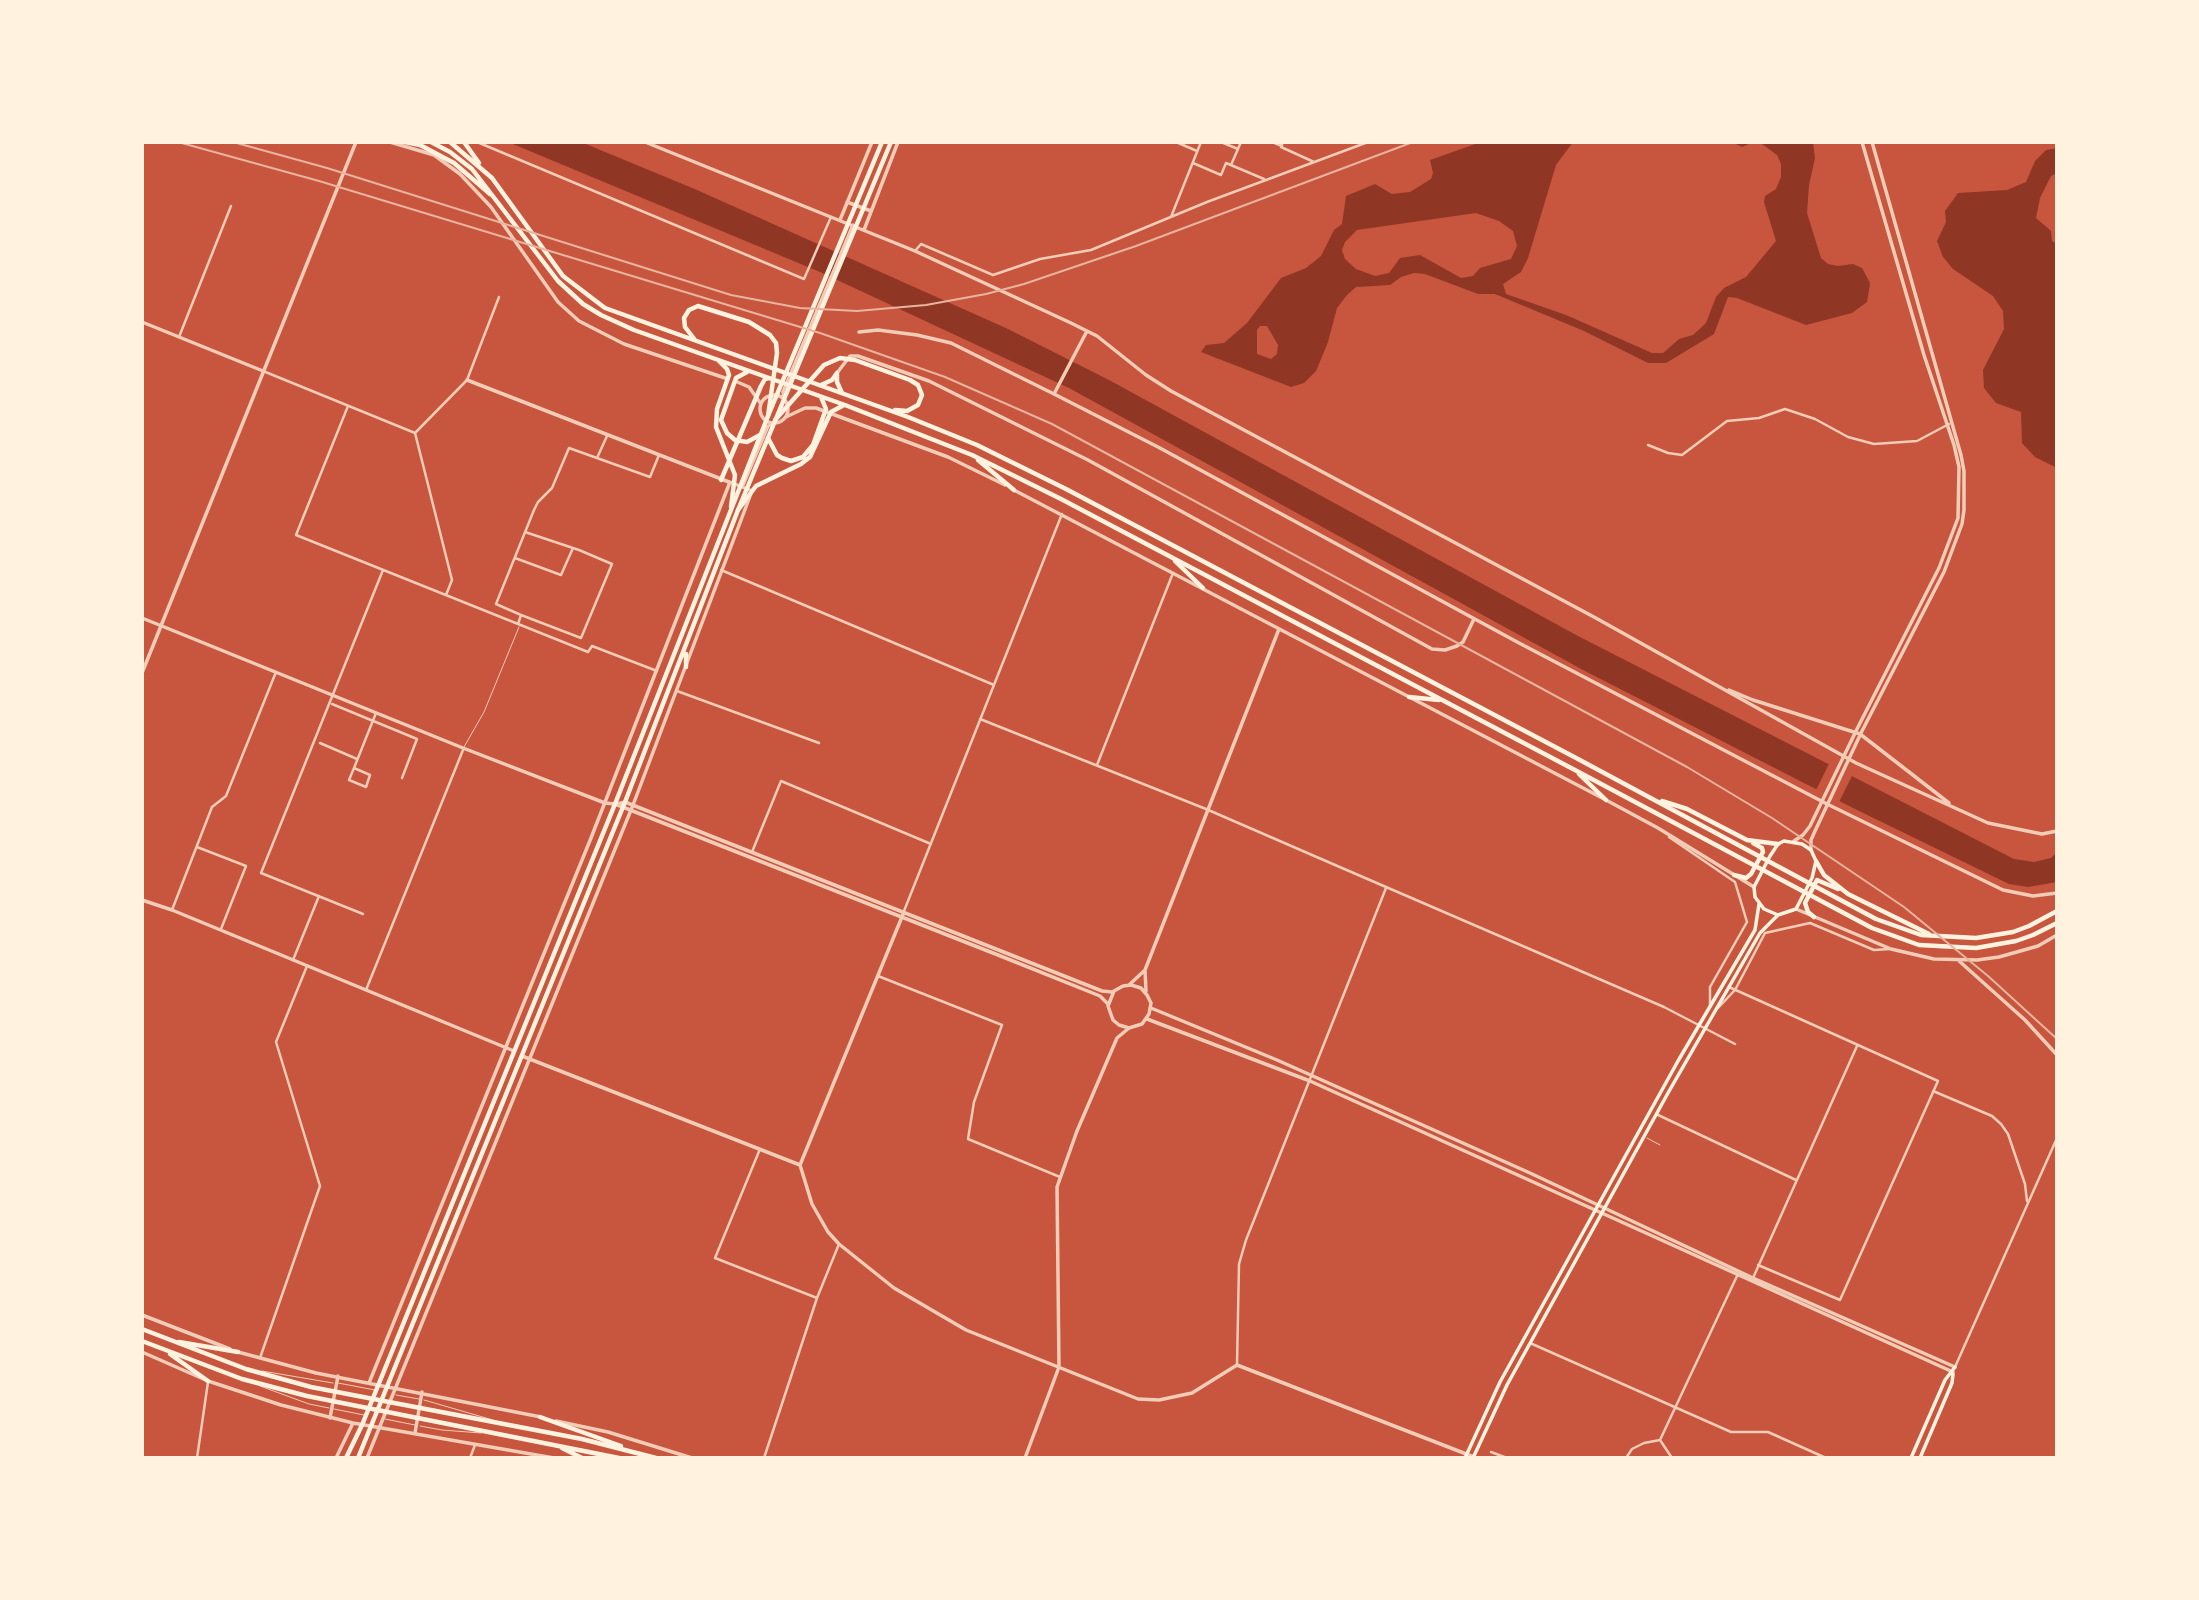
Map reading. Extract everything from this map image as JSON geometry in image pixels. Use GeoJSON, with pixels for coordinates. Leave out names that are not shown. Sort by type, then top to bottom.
{"type":"FeatureCollection","features":[{"type":"Feature","properties":{"kind":"main road"},"geometry":{"type":"LineString","coordinates":[[405,142],[420,145],[454,163],[498,201]]}},
{"type":"Feature","properties":{"kind":"main road"},"geometry":{"type":"LineString","coordinates":[[431,142],[472,169],[558,281],[583,304],[601,315],[634,330],[845,405],[972,454],[1872,928],[1919,945],[1976,948],[1997,946],[2033,935],[2057,923]]}},
{"type":"Feature","properties":{"kind":"main road"},"geometry":{"type":"LineString","coordinates":[[450,142],[481,166]]}},
{"type":"Feature","properties":{"kind":"main road"},"geometry":{"type":"LineString","coordinates":[[464,142],[557,269],[606,308],[977,445],[1066,489],[1876,919],[1906,932],[1936,938],[1996,936],[2029,926],[2057,911]]}},
{"type":"Feature","properties":{"kind":"main road"},"geometry":{"type":"LineString","coordinates":[[346,1458],[615,804],[760,435],[882,142]]}},
{"type":"Feature","properties":{"kind":"main road"},"geometry":{"type":"LineString","coordinates":[[358,1458],[373,1427],[624,805],[738,510],[891,142]]}},
{"type":"Feature","properties":{"kind":"main road"},"geometry":{"type":"LineString","coordinates":[[695,341],[687,332],[684,318],[689,310],[698,306],[761,328],[773,338],[778,353],[767,418]]}},
{"type":"Feature","properties":{"kind":"main road"},"geometry":{"type":"LineString","coordinates":[[715,358],[727,369],[729,376],[717,409],[716,426],[734,475],[731,507]]}},
{"type":"Feature","properties":{"kind":"main road"},"geometry":{"type":"LineString","coordinates":[[775,421],[819,369],[834,359],[850,359],[918,384],[922,391],[918,405],[907,411],[887,410]]}},
{"type":"Feature","properties":{"kind":"main road"},"geometry":{"type":"LineString","coordinates":[[760,435],[752,441],[731,437],[723,428],[722,412],[736,377],[746,372],[757,374],[762,378],[761,386]]}},
{"type":"Feature","properties":{"kind":"main road"},"geometry":{"type":"LineString","coordinates":[[820,386],[832,380],[837,373]]}},
{"type":"Feature","properties":{"kind":"main road"},"geometry":{"type":"LineString","coordinates":[[837,373],[837,382],[842,393]]}},
{"type":"Feature","properties":{"kind":"main road"},"geometry":{"type":"LineString","coordinates":[[721,480],[761,386],[765,379],[769,378]]}},
{"type":"Feature","properties":{"kind":"main road"},"geometry":{"type":"LineString","coordinates":[[768,438],[777,455],[782,458],[788,461],[803,457],[813,445],[825,406],[820,396]]}},
{"type":"Feature","properties":{"kind":"main road"},"geometry":{"type":"LineString","coordinates":[[738,510],[756,486],[810,457],[834,409],[845,405]]}},
{"type":"Feature","properties":{"kind":"main road"},"geometry":{"type":"LineString","coordinates":[[972,454],[1014,490]]}},
{"type":"Feature","properties":{"kind":"main road"},"geometry":{"type":"LineString","coordinates":[[1169,556],[1203,588]]}},
{"type":"Feature","properties":{"kind":"main road"},"geometry":{"type":"LineString","coordinates":[[685,667],[686,649]]}},
{"type":"Feature","properties":{"kind":"main road"},"geometry":{"type":"LineString","coordinates":[[1409,697],[1443,700]]}},
{"type":"Feature","properties":{"kind":"main road"},"geometry":{"type":"LineString","coordinates":[[1573,769],[1606,800]]}},
{"type":"Feature","properties":{"kind":"main road"},"geometry":{"type":"LineString","coordinates":[[1649,798],[1686,809],[1759,846],[1763,852],[1751,874],[1746,878],[1734,875]]}},
{"type":"Feature","properties":{"kind":"main road"},"geometry":{"type":"LineString","coordinates":[[1747,841],[1778,844]]}},
{"type":"Feature","properties":{"kind":"main road"},"geometry":{"type":"LineString","coordinates":[[1466,1456],[1500,1382],[1755,930],[1759,904],[1754,887],[1778,844],[1794,841],[1811,850],[1824,875],[1848,894]]}},
{"type":"Feature","properties":{"kind":"main road"},"geometry":{"type":"LineString","coordinates":[[1474,1457],[1488,1423],[1530,1343],[1656,1114],[1760,933],[1778,915],[1796,909],[1803,903],[1815,879],[1816,861]]}},
{"type":"Feature","properties":{"kind":"main road"},"geometry":{"type":"LineString","coordinates":[[1815,879],[1936,938]]}},
{"type":"Feature","properties":{"kind":"main road"},"geometry":{"type":"LineString","coordinates":[[1803,903],[1814,917]]}},
{"type":"Feature","properties":{"kind":"main road"},"geometry":{"type":"LineString","coordinates":[[1759,904],[1778,915]]}},
{"type":"Feature","properties":{"kind":"main road"},"geometry":{"type":"LineString","coordinates":[[142,1329],[246,1368],[311,1387],[642,1453]]}},
{"type":"Feature","properties":{"kind":"main road"},"geometry":{"type":"LineString","coordinates":[[168,1340],[238,1352]]}},
{"type":"Feature","properties":{"kind":"main road"},"geometry":{"type":"LineString","coordinates":[[142,1341],[242,1379],[307,1396],[619,1458]]}},
{"type":"Feature","properties":{"kind":"main road"},"geometry":{"type":"LineString","coordinates":[[163,1350],[208,1381]]}},
{"type":"Feature","properties":{"kind":"main road"},"geometry":{"type":"LineString","coordinates":[[1911,1458],[1945,1380],[1954,1370]]}},
{"type":"Feature","properties":{"kind":"main road"},"geometry":{"type":"LineString","coordinates":[[1920,1458],[1952,1383],[1954,1370]]}},
{"type":"Feature","properties":{"kind":"main road"},"geometry":{"type":"LineString","coordinates":[[540,1417],[656,1458]]}},
{"type":"Feature","properties":{"kind":"main road"},"geometry":{"type":"LineString","coordinates":[[555,1444],[582,1458]]}},
{"type":"Feature","properties":{"kind":"street"},"geometry":{"type":"LineString","coordinates":[[142,673],[356,142]]}},
{"type":"Feature","properties":{"kind":"street"},"geometry":{"type":"LineString","coordinates":[[390,142],[434,155],[460,174],[491,207],[558,302],[579,321],[624,344],[740,382],[752,389],[761,404],[761,413],[775,421]]}},
{"type":"Feature","properties":{"kind":"street"},"geometry":{"type":"LineString","coordinates":[[477,142],[804,279],[831,217]]}},
{"type":"Feature","properties":{"kind":"street"},"geometry":{"type":"LineString","coordinates":[[645,142],[915,251],[1087,331],[1171,391],[1717,685],[1844,757],[1988,823],[2042,834],[2057,831]]}},
{"type":"Feature","properties":{"kind":"street"},"geometry":{"type":"LineString","coordinates":[[840,220],[872,142]]}},
{"type":"Feature","properties":{"kind":"street"},"geometry":{"type":"LineString","coordinates":[[864,230],[898,142]]}},
{"type":"Feature","properties":{"kind":"street"},"geometry":{"type":"LineString","coordinates":[[1176,142],[1197,151]]}},
{"type":"Feature","properties":{"kind":"street"},"geometry":{"type":"LineString","coordinates":[[1171,218],[1201,142]]}},
{"type":"Feature","properties":{"kind":"street"},"geometry":{"type":"LineString","coordinates":[[1221,142],[1238,149]]}},
{"type":"Feature","properties":{"kind":"street"},"geometry":{"type":"LineString","coordinates":[[1231,165],[1241,142]]}},
{"type":"Feature","properties":{"kind":"street"},"geometry":{"type":"LineString","coordinates":[[1272,142],[1283,144],[1316,162]]}},
{"type":"Feature","properties":{"kind":"street"},"geometry":{"type":"LineString","coordinates":[[915,251],[921,244],[993,275],[1040,259],[1091,250],[1368,142]]}},
{"type":"Feature","properties":{"kind":"street"},"geometry":{"type":"LineString","coordinates":[[1862,142],[1924,355],[1950,424]]}},
{"type":"Feature","properties":{"kind":"street"},"geometry":{"type":"LineString","coordinates":[[1811,850],[1811,840],[1844,757],[1939,568],[1955,530],[1960,499],[1959,467],[1950,424],[1871,142]]}},
{"type":"Feature","properties":{"kind":"street"},"geometry":{"type":"LineString","coordinates":[[1193,163],[1221,175],[1226,163],[1266,180]]}},
{"type":"Feature","properties":{"kind":"street"},"geometry":{"type":"LineString","coordinates":[[847,202],[872,211]]}},
{"type":"Feature","properties":{"kind":"street"},"geometry":{"type":"LineString","coordinates":[[179,337],[231,206]]}},
{"type":"Feature","properties":{"kind":"street"},"geometry":{"type":"LineString","coordinates":[[786,416],[789,409],[783,392],[853,225]]}},
{"type":"Feature","properties":{"kind":"street"},"geometry":{"type":"LineString","coordinates":[[415,433],[467,380],[499,297]]}},
{"type":"Feature","properties":{"kind":"street"},"geometry":{"type":"LineString","coordinates":[[142,322],[415,433]]}},
{"type":"Feature","properties":{"kind":"street"},"geometry":{"type":"LineString","coordinates":[[859,332],[878,330],[951,343],[1158,447],[1474,619],[2003,890],[2033,896],[2057,893]]}},
{"type":"Feature","properties":{"kind":"street"},"geometry":{"type":"LineString","coordinates":[[1054,394],[1087,331]]}},
{"type":"Feature","properties":{"kind":"street"},"geometry":{"type":"LineString","coordinates":[[837,373],[850,356],[858,356],[929,380],[1088,460],[1432,649],[1445,650],[1458,646],[1463,642],[1474,619]]}},
{"type":"Feature","properties":{"kind":"street"},"geometry":{"type":"LineString","coordinates":[[367,1458],[631,811],[752,491],[467,380]]}},
{"type":"Feature","properties":{"kind":"street"},"geometry":{"type":"LineString","coordinates":[[761,404],[768,396],[783,392]]}},
{"type":"Feature","properties":{"kind":"street"},"geometry":{"type":"LineString","coordinates":[[777,395],[784,398]]}},
{"type":"Feature","properties":{"kind":"street"},"geometry":{"type":"LineString","coordinates":[[348,406],[296,535],[588,652],[592,646],[657,671]]}},
{"type":"Feature","properties":{"kind":"street"},"geometry":{"type":"LineString","coordinates":[[768,426],[805,408],[816,408],[948,457],[1062,514],[1606,800],[1658,828],[1754,887]]}},
{"type":"Feature","properties":{"kind":"street"},"geometry":{"type":"LineString","coordinates":[[1648,445],[1682,455],[1727,421],[1759,418],[1785,409],[1815,419],[1848,437],[1874,444],[1917,441],[1950,424]]}},
{"type":"Feature","properties":{"kind":"street"},"geometry":{"type":"LineString","coordinates":[[742,487],[768,426],[767,418]]}},
{"type":"Feature","properties":{"kind":"street"},"geometry":{"type":"LineString","coordinates":[[415,433],[452,580],[446,595]]}},
{"type":"Feature","properties":{"kind":"street"},"geometry":{"type":"LineString","coordinates":[[597,458],[607,435]]}},
{"type":"Feature","properties":{"kind":"street"},"geometry":{"type":"LineString","coordinates":[[525,532],[612,565],[581,638],[496,604],[525,532],[538,502],[552,488],[569,448],[650,477],[659,455]]}},
{"type":"Feature","properties":{"kind":"street"},"geometry":{"type":"LineString","coordinates":[[369,1382],[605,803],[730,482]]}},
{"type":"Feature","properties":{"kind":"street"},"geometry":{"type":"LineString","coordinates":[[1062,514],[800,1165],[811,1204],[839,1244],[894,1288],[966,1330],[1138,1399],[1159,1400],[1192,1393],[1237,1365]]}},
{"type":"Feature","properties":{"kind":"street"},"geometry":{"type":"LineString","coordinates":[[515,558],[561,575],[573,548]]}},
{"type":"Feature","properties":{"kind":"street"},"geometry":{"type":"LineString","coordinates":[[721,569],[994,684]]}},
{"type":"Feature","properties":{"kind":"street"},"geometry":{"type":"LineString","coordinates":[[363,914],[261,873],[383,570]]}},
{"type":"Feature","properties":{"kind":"street"},"geometry":{"type":"LineString","coordinates":[[1097,766],[1173,573]]}},
{"type":"Feature","properties":{"kind":"street"},"geometry":{"type":"LineString","coordinates":[[519,624],[521,615]]}},
{"type":"Feature","properties":{"kind":"street"},"geometry":{"type":"LineString","coordinates":[[142,618],[605,803],[633,805],[1101,991],[1113,992]]}},
{"type":"Feature","properties":{"kind":"street"},"geometry":{"type":"LineString","coordinates":[[1117,1038],[1147,1019],[1151,1008],[1146,993],[1145,970],[1206,809],[1279,629]]}},
{"type":"Feature","properties":{"kind":"street"},"geometry":{"type":"LineString","coordinates":[[172,909],[212,807],[226,796],[276,672]]}},
{"type":"Feature","properties":{"kind":"street"},"geometry":{"type":"LineString","coordinates":[[1717,685],[1753,700],[1858,733],[1954,807]]}},
{"type":"Feature","properties":{"kind":"street"},"geometry":{"type":"LineString","coordinates":[[677,691],[819,743]]}},
{"type":"Feature","properties":{"kind":"street"},"geometry":{"type":"LineString","coordinates":[[332,704],[417,739],[402,778]]}},
{"type":"Feature","properties":{"kind":"street"},"geometry":{"type":"LineString","coordinates":[[354,768],[370,775],[366,787],[349,780],[376,713]]}},
{"type":"Feature","properties":{"kind":"street"},"geometry":{"type":"LineString","coordinates":[[980,719],[1206,809],[1700,1025],[1735,1044]]}},
{"type":"Feature","properties":{"kind":"street"},"geometry":{"type":"LineString","coordinates":[[1843,765],[1849,759],[1858,733]]}},
{"type":"Feature","properties":{"kind":"street"},"geometry":{"type":"LineString","coordinates":[[320,743],[358,759]]}},
{"type":"Feature","properties":{"kind":"street"},"geometry":{"type":"LineString","coordinates":[[366,990],[463,748]]}},
{"type":"Feature","properties":{"kind":"street"},"geometry":{"type":"LineString","coordinates":[[752,852],[781,781],[931,844]]}},
{"type":"Feature","properties":{"kind":"street"},"geometry":{"type":"LineString","coordinates":[[1794,841],[1807,831],[1826,801]]}},
{"type":"Feature","properties":{"kind":"street"},"geometry":{"type":"LineString","coordinates":[[624,805],[631,811],[1100,996],[1108,1004]]}},
{"type":"Feature","properties":{"kind":"street"},"geometry":{"type":"LineString","coordinates":[[1658,828],[1735,882],[1746,922],[1710,987],[1710,1008]]}},
{"type":"Feature","properties":{"kind":"street"},"geometry":{"type":"LineString","coordinates":[[197,847],[246,866],[221,930]]}},
{"type":"Feature","properties":{"kind":"street"},"geometry":{"type":"LineString","coordinates":[[1237,1365],[1239,1264],[1246,1240],[1386,887]]}},
{"type":"Feature","properties":{"kind":"street"},"geometry":{"type":"LineString","coordinates":[[293,960],[318,896]]}},
{"type":"Feature","properties":{"kind":"street"},"geometry":{"type":"LineString","coordinates":[[142,900],[172,909],[514,1051]]}},
{"type":"Feature","properties":{"kind":"street"},"geometry":{"type":"LineString","coordinates":[[1796,909],[1891,949],[1917,956],[1958,960],[1988,958],[2019,952],[2057,935]]}},
{"type":"Feature","properties":{"kind":"street"},"geometry":{"type":"LineString","coordinates":[[1716,1010],[1735,990],[1765,933],[1810,923],[1874,950],[1891,949]]}},
{"type":"Feature","properties":{"kind":"street"},"geometry":{"type":"LineString","coordinates":[[1958,960],[2017,1012],[2057,1055]]}},
{"type":"Feature","properties":{"kind":"street"},"geometry":{"type":"LineString","coordinates":[[260,1358],[320,1186],[276,1042],[307,966]]}},
{"type":"Feature","properties":{"kind":"street"},"geometry":{"type":"LineString","coordinates":[[1129,985],[1145,970]]}},
{"type":"Feature","properties":{"kind":"street"},"geometry":{"type":"LineString","coordinates":[[878,976],[1002,1025],[974,1102],[968,1139],[1060,1177]]}},
{"type":"Feature","properties":{"kind":"street"},"geometry":{"type":"LineString","coordinates":[[1129,1028],[1116,1023],[1109,1014],[1108,1004],[1113,992],[1119,987],[1129,985],[1138,986],[1146,993]]}},
{"type":"Feature","properties":{"kind":"street"},"geometry":{"type":"LineString","coordinates":[[1729,988],[1938,1081],[1840,1300],[1758,1265]]}},
{"type":"Feature","properties":{"kind":"street"},"geometry":{"type":"LineString","coordinates":[[1151,1008],[1312,1075],[1606,1207],[1954,1370]]}},
{"type":"Feature","properties":{"kind":"street"},"geometry":{"type":"LineString","coordinates":[[1147,1019],[1310,1081],[1737,1276],[1954,1370]]}},
{"type":"Feature","properties":{"kind":"street"},"geometry":{"type":"LineString","coordinates":[[1025,1458],[1059,1367],[1056,1195],[1060,1177],[1117,1038],[1116,1023]]}},
{"type":"Feature","properties":{"kind":"street"},"geometry":{"type":"LineString","coordinates":[[1753,1278],[1857,1045]]}},
{"type":"Feature","properties":{"kind":"street"},"geometry":{"type":"LineString","coordinates":[[522,1056],[800,1165]]}},
{"type":"Feature","properties":{"kind":"street"},"geometry":{"type":"LineString","coordinates":[[1933,1091],[1992,1116],[2001,1124],[2008,1134],[2025,1184],[2027,1201]]}},
{"type":"Feature","properties":{"kind":"street"},"geometry":{"type":"LineString","coordinates":[[1656,1114],[1796,1180]]}},
{"type":"Feature","properties":{"kind":"street"},"geometry":{"type":"LineString","coordinates":[[1954,1370],[2057,1138]]}},
{"type":"Feature","properties":{"kind":"street"},"geometry":{"type":"LineString","coordinates":[[760,1149],[715,1258],[817,1298]]}},
{"type":"Feature","properties":{"kind":"street"},"geometry":{"type":"LineString","coordinates":[[440,1207],[452,1204]]}},
{"type":"Feature","properties":{"kind":"street"},"geometry":{"type":"LineString","coordinates":[[764,1458],[817,1298],[839,1244]]}},
{"type":"Feature","properties":{"kind":"street"},"geometry":{"type":"LineString","coordinates":[[1660,1440],[1737,1276]]}},
{"type":"Feature","properties":{"kind":"street"},"geometry":{"type":"LineString","coordinates":[[142,1314],[260,1358],[608,1432],[692,1458]]}},
{"type":"Feature","properties":{"kind":"street"},"geometry":{"type":"LineString","coordinates":[[1530,1343],[1731,1432],[1768,1432],[1826,1458]]}},
{"type":"Feature","properties":{"kind":"street"},"geometry":{"type":"LineString","coordinates":[[142,1352],[250,1396],[330,1418],[554,1458]]}},
{"type":"Feature","properties":{"kind":"street"},"geometry":{"type":"LineString","coordinates":[[1237,1365],[1474,1457]]}},
{"type":"Feature","properties":{"kind":"street"},"geometry":{"type":"LineString","coordinates":[[330,1418],[338,1376]]}},
{"type":"Feature","properties":{"kind":"street"},"geometry":{"type":"LineString","coordinates":[[197,1458],[208,1381]]}},
{"type":"Feature","properties":{"kind":"street"},"geometry":{"type":"LineString","coordinates":[[415,1433],[422,1392]]}},
{"type":"Feature","properties":{"kind":"street"},"geometry":{"type":"LineString","coordinates":[[336,1458],[353,1423]]}},
{"type":"Feature","properties":{"kind":"street"},"geometry":{"type":"LineString","coordinates":[[1626,1458],[1632,1449],[1660,1440]]}},
{"type":"Feature","properties":{"kind":"street"},"geometry":{"type":"LineString","coordinates":[[1660,1440],[1672,1458]]}},
{"type":"Feature","properties":{"kind":"street"},"geometry":{"type":"LineString","coordinates":[[470,1458],[477,1443]]}},
{"type":"Feature","properties":{"kind":"street"},"geometry":{"type":"LineString","coordinates":[[1491,1452],[1507,1458]]}},
{"type":"Feature","properties":{"kind":"lane"},"geometry":{"type":"LineString","coordinates":[[463,748],[484,712],[519,624]]}},
{"type":"Feature","properties":{"kind":"lane"},"geometry":{"type":"LineString","coordinates":[[1645,1136],[1660,1145]]}},
{"type":"Feature","properties":{"kind":"shaded area"},"geometry":{"type":"Polygon","coordinates":[[[508,142],[581,142],[697,190],[1008,329],[1109,380],[1578,636],[2014,859],[2034,862],[2051,858],[2057,852],[2057,882],[2028,887],[2009,884],[1851,807],[1583,670],[1069,388],[820,272],[508,142]]]}},
{"type":"Feature","properties":{"kind":"shaded area"},"geometry":{"type":"Polygon","coordinates":[[[1481,142],[1573,142],[1556,165],[1528,258],[1521,272],[1503,284],[1506,294],[1566,315],[1652,353],[1663,353],[1679,339],[1693,335],[1706,323],[1716,297],[1724,288],[1746,277],[1776,241],[1764,202],[1765,196],[1776,189],[1781,177],[1781,164],[1777,155],[1762,144],[1742,147],[1734,143],[1688,142],[1813,142],[1815,158],[1807,213],[1821,258],[1828,264],[1853,264],[1862,268],[1870,283],[1867,302],[1852,313],[1806,325],[1728,297],[1714,334],[1666,363],[1648,363],[1584,331],[1495,294],[1478,294],[1425,274],[1414,273],[1401,277],[1390,285],[1356,287],[1347,295],[1337,308],[1328,342],[1316,371],[1304,383],[1291,387],[1201,352],[1206,345],[1224,343],[1247,323],[1281,278],[1306,268],[1321,256],[1334,230],[1342,224],[1346,196],[1375,184],[1392,194],[1410,192],[1431,179],[1433,173],[1430,160],[1481,142]],[[1476,213],[1357,230],[1345,242],[1342,250],[1345,259],[1356,269],[1375,276],[1389,273],[1400,258],[1420,255],[1461,278],[1473,276],[1480,268],[1511,259],[1517,246],[1513,231],[1499,221],[1476,213]],[[1260,326],[1257,330],[1257,354],[1271,359],[1277,354],[1278,345],[1267,326],[1260,326]]]}},
{"type":"Feature","properties":{"kind":"shaded area"},"geometry":{"type":"Polygon","coordinates":[[[2057,148],[2057,173],[2051,176],[2040,198],[2036,218],[2051,231],[2052,241],[2057,244],[2057,468],[2035,457],[2022,443],[2021,412],[1996,403],[1984,388],[1983,370],[2004,329],[2003,311],[1993,296],[1953,269],[1943,257],[1937,241],[1946,222],[1945,211],[1958,193],[2007,190],[2026,182],[2035,161],[2046,150],[2057,148]]]}},
{"type":"Feature","properties":{"kind":"pier"},"geometry":{"type":"Polygon","coordinates":[[[1830,762],[1853,774],[1838,804],[1815,792],[1830,762]]]}},
{"type":"Feature","properties":{"kind":"railway"},"geometry":{"type":"LineString","coordinates":[[178,142],[319,181],[820,333],[945,377],[1052,424],[1687,767],[1772,818],[1904,907],[1988,976],[2057,1039]]}},
{"type":"Feature","properties":{"kind":"railway"},"geometry":{"type":"LineString","coordinates":[[233,142],[327,168],[731,295],[800,308],[857,311],[926,305],[1024,284],[1136,246],[1413,142]]}}]}
